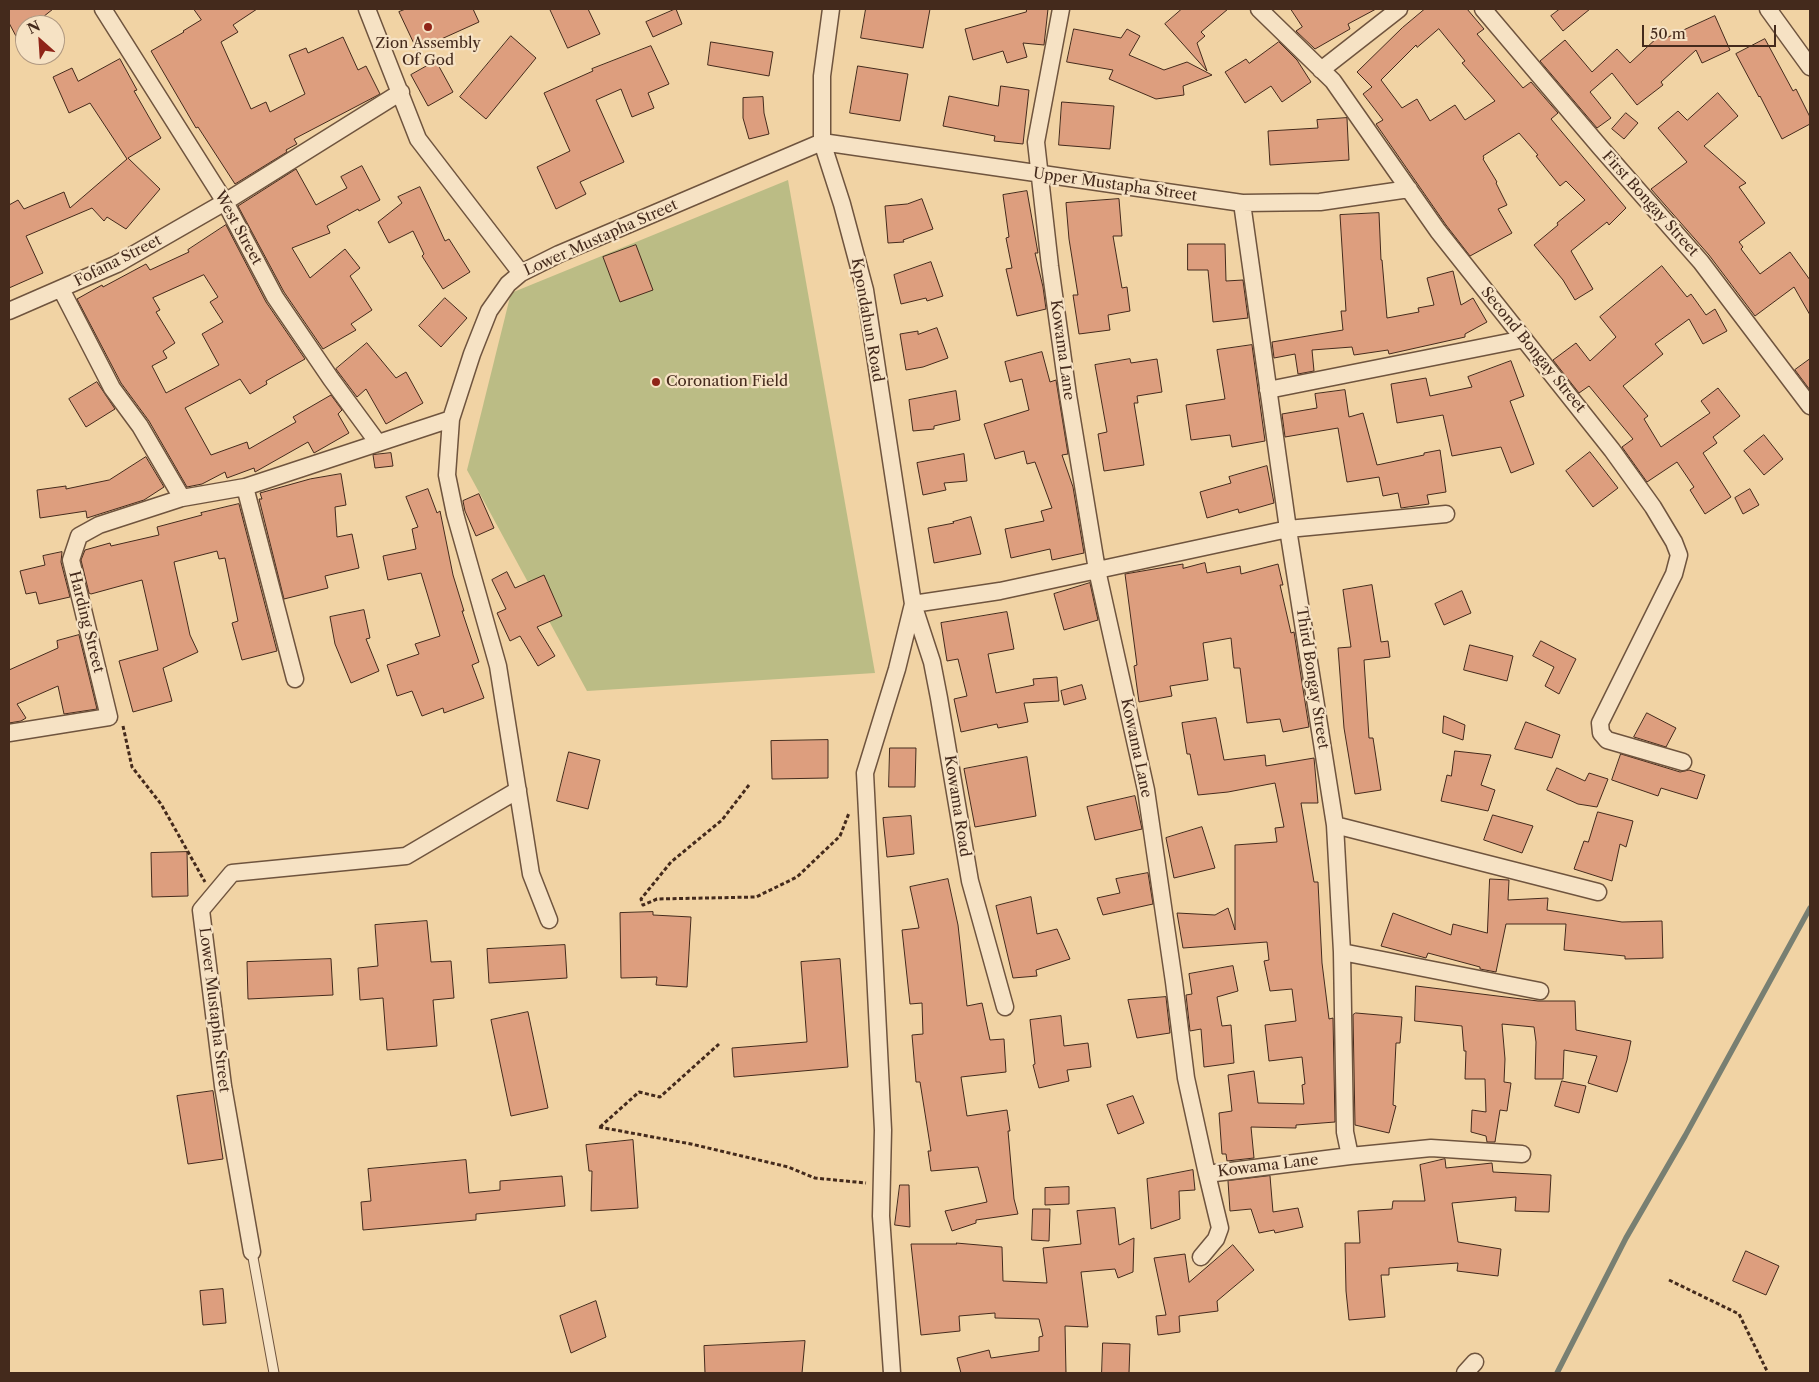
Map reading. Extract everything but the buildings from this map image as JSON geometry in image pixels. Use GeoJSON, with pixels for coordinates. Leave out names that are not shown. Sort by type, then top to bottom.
{"type":"FeatureCollection","features":[{"type":"Feature","properties":{"kind":"street","name":"West Street"},"geometry":{"type":"LineString","coordinates":[[103,9],[224,203],[275,297],[331,379],[378,443]]}},
{"type":"Feature","properties":{"kind":"street"},"geometry":{"type":"LineString","coordinates":[[368,9],[418,139],[521,273]]}},
{"type":"Feature","properties":{"kind":"street","name":"Kpondahun Road"},"geometry":{"type":"LineString","coordinates":[[831,9],[822,76],[822,142],[842,204],[864,290],[913,604]]}},
{"type":"Feature","properties":{"kind":"street","name":"Kowama Lane"},"geometry":{"type":"LineString","coordinates":[[1061,9],[1036,142],[1050,266],[1066,386],[1098,570],[1146,790],[1186,1078],[1206,1174],[1431,1148],[1522,1154]]}},
{"type":"Feature","properties":{"kind":"street","name":"Second Bongay Street"},"geometry":{"type":"LineString","coordinates":[[1259,9],[1333,81],[1438,231],[1612,450],[1653,507],[1674,542],[1679,555],[1674,574],[1600,722],[1601,733],[1608,740],[1683,762]]}},
{"type":"Feature","properties":{"kind":"street"},"geometry":{"type":"LineString","coordinates":[[1321,70],[1399,9]]}},
{"type":"Feature","properties":{"kind":"street","name":"First Bongay Street"},"geometry":{"type":"LineString","coordinates":[[1483,9],[1600,148],[1702,262],[1810,406]]}},
{"type":"Feature","properties":{"kind":"street"},"geometry":{"type":"LineString","coordinates":[[1768,9],[1810,67]]}},
{"type":"Feature","properties":{"kind":"street","name":"Fofana Street"},"geometry":{"type":"LineString","coordinates":[[9,311],[117,264],[224,203],[401,92]]}},
{"type":"Feature","properties":{"kind":"street","name":"Upper Mustapha Street"},"geometry":{"type":"LineString","coordinates":[[822,142],[1242,203],[1320,202],[1409,189]]}},
{"type":"Feature","properties":{"kind":"street","name":"Lower Mustapha Street"},"geometry":{"type":"LineString","coordinates":[[549,920],[531,874],[498,666],[455,514],[447,475],[451,419],[472,354],[489,312],[508,284],[521,273],[559,254],[822,142]]}},
{"type":"Feature","properties":{"kind":"street","name":"Third Bongay Street"},"geometry":{"type":"LineString","coordinates":[[1242,203],[1288,529],[1335,825],[1342,952],[1346,1132],[1350,1156]]}},
{"type":"Feature","properties":{"kind":"street"},"geometry":{"type":"LineString","coordinates":[[61,289],[112,388],[140,426],[182,498]]}},
{"type":"Feature","properties":{"kind":"street"},"geometry":{"type":"LineString","coordinates":[[1268,390],[1524,339]]}},
{"type":"Feature","properties":{"kind":"street","name":"Harding Street"},"geometry":{"type":"LineString","coordinates":[[110,717],[71,560],[78,536],[100,524],[182,498],[245,487],[451,419]]}},
{"type":"Feature","properties":{"kind":"street"},"geometry":{"type":"LineString","coordinates":[[245,487],[295,679]]}},
{"type":"Feature","properties":{"kind":"street"},"geometry":{"type":"LineString","coordinates":[[892,1373],[881,1216],[883,1130],[865,773],[897,669],[913,604],[1000,591],[1288,529],[1446,514]]}},
{"type":"Feature","properties":{"kind":"street","name":"Kowama Road"},"geometry":{"type":"LineString","coordinates":[[913,604],[932,662],[970,881],[1005,1007]]}},
{"type":"Feature","properties":{"kind":"street"},"geometry":{"type":"LineString","coordinates":[[9,733],[110,717]]}},
{"type":"Feature","properties":{"kind":"street","name":"Lower Mustapha Street"},"geometry":{"type":"LineString","coordinates":[[252,1252],[223,1086],[201,910],[232,874],[406,856],[518,790]]}},
{"type":"Feature","properties":{"kind":"street"},"geometry":{"type":"LineString","coordinates":[[1335,825],[1598,892]]}},
{"type":"Feature","properties":{"kind":"street"},"geometry":{"type":"LineString","coordinates":[[1342,952],[1540,990]]}},
{"type":"Feature","properties":{"kind":"street"},"geometry":{"type":"LineString","coordinates":[[1201,1257],[1216,1240],[1220,1228],[1206,1174]]}},
{"type":"Feature","properties":{"kind":"lane"},"geometry":{"type":"LineString","coordinates":[[252,1252],[274,1373]]}},
{"type":"Feature","properties":{"kind":"path"},"geometry":{"type":"LineString","coordinates":[[110,717],[124,727],[132,767],[162,804],[208,888],[216,892]]}},
{"type":"Feature","properties":{"kind":"path"},"geometry":{"type":"LineString","coordinates":[[749,785],[722,820],[672,862],[642,899],[643,905],[657,899],[756,897],[797,877],[840,836],[851,809]]}},
{"type":"Feature","properties":{"kind":"path"},"geometry":{"type":"LineString","coordinates":[[719,1044],[660,1097],[639,1092],[599,1127],[701,1146],[788,1167],[815,1178],[882,1184]]}},
{"type":"Feature","properties":{"kind":"path"},"geometry":{"type":"LineString","coordinates":[[1669,1280],[1739,1314],[1768,1373]]}},
{"type":"Feature","properties":{"kind":"green space","name":"Coronation Field"},"geometry":{"type":"Polygon","coordinates":[[[788,180],[875,673],[587,691],[467,470],[511,293],[788,180]]]}},
{"type":"Feature","properties":{"kind":"waterway"},"geometry":{"type":"LineString","coordinates":[[1557,1373],[1626,1238],[1685,1136],[1810,908]]}},
{"type":"Feature","properties":{"kind":"place","name":"Zion Assembly Of God"},"geometry":{"type":"Point","coordinates":[428,27]}},
{"type":"Feature","properties":{"kind":"place","name":"Coronation Field"},"geometry":{"type":"Point","coordinates":[656,382]}}]}
